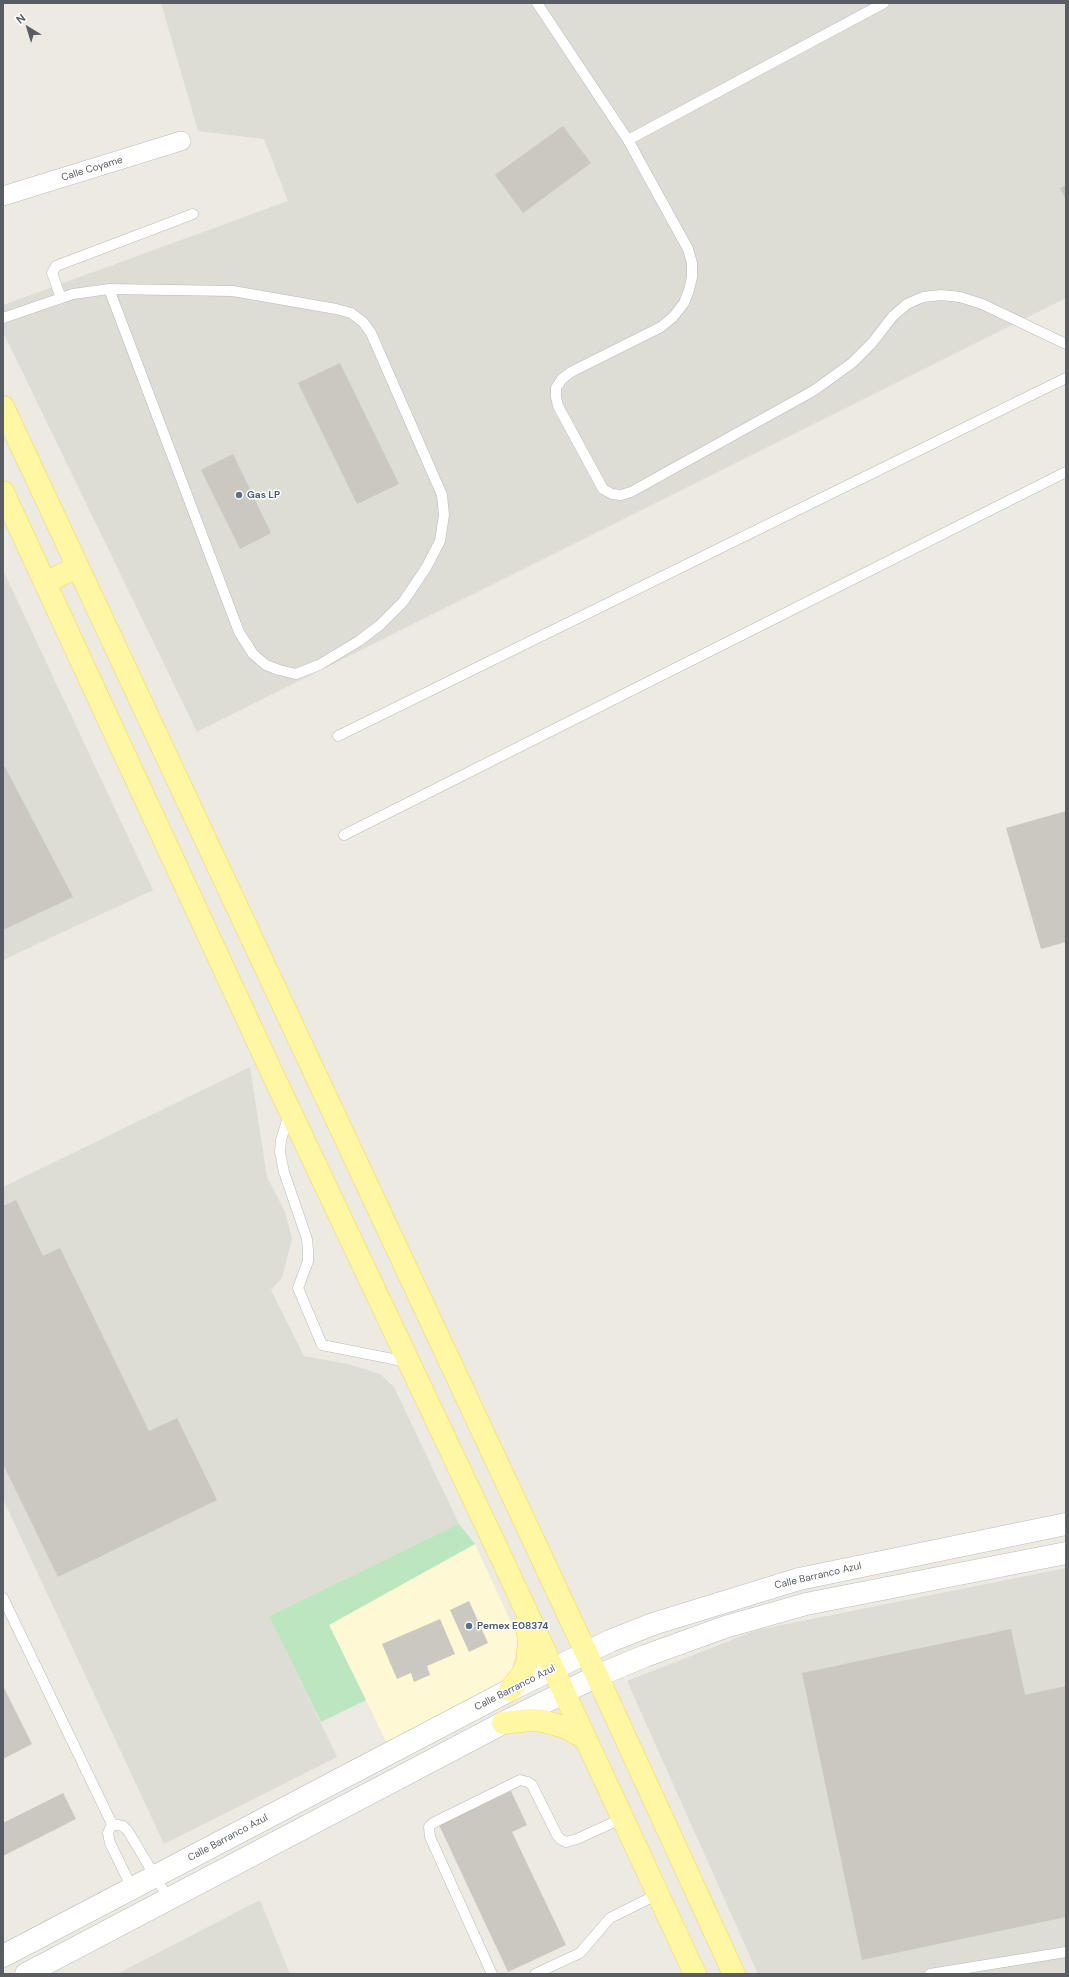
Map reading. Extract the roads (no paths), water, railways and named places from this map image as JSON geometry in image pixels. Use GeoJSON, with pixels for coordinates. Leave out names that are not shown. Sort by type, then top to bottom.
{"type":"FeatureCollection","features":[{"type":"Feature","properties":{"kind":"main road"},"geometry":{"type":"LineString","coordinates":[[3,407],[597,1676],[734,1974]]}},
{"type":"Feature","properties":{"kind":"main road"},"geometry":{"type":"LineString","coordinates":[[3,492],[291,1111],[519,1594],[695,1974]]}},
{"type":"Feature","properties":{"kind":"main road"},"geometry":{"type":"LineString","coordinates":[[45,583],[77,567]]}},
{"type":"Feature","properties":{"kind":"main road","name":"Calle Barranco Azul"},"geometry":{"type":"LineString","coordinates":[[3,1956],[553,1668],[585,1652],[653,1624],[799,1579],[1066,1524]]}},
{"type":"Feature","properties":{"kind":"main road"},"geometry":{"type":"LineString","coordinates":[[26,1974],[372,1791],[597,1676],[686,1640],[765,1615],[806,1604],[1066,1553]]}},
{"type":"Feature","properties":{"kind":"main road"},"geometry":{"type":"LineString","coordinates":[[510,1690],[523,1673],[529,1653],[528,1635],[519,1594]]}},
{"type":"Feature","properties":{"kind":"main road"},"geometry":{"type":"LineString","coordinates":[[503,1723],[543,1720],[567,1728],[586,1739]]}},
{"type":"Feature","properties":{"kind":"main road"},"geometry":{"type":"LineString","coordinates":[[372,1791],[372,1786],[376,1782],[418,1756],[419,1751],[414,1740]]}},
{"type":"Feature","properties":{"kind":"street","name":"Calle Coyame"},"geometry":{"type":"LineString","coordinates":[[3,196],[181,141]]}},
{"type":"Feature","properties":{"kind":"lane"},"geometry":{"type":"LineString","coordinates":[[537,3],[628,140],[688,249],[692,263],[692,277],[689,290],[684,303],[673,317],[660,327],[571,372],[562,379],[556,388],[558,406],[598,481],[604,489],[612,494],[621,495],[631,492],[832,378],[852,363],[872,343],[893,316],[908,304],[923,297],[941,295],[960,297],[982,304],[1066,344]]}},
{"type":"Feature","properties":{"kind":"lane"},"geometry":{"type":"LineString","coordinates":[[628,140],[884,3]]}},
{"type":"Feature","properties":{"kind":"lane"},"geometry":{"type":"LineString","coordinates":[[61,298],[52,273],[56,266],[193,214]]}},
{"type":"Feature","properties":{"kind":"lane"},"geometry":{"type":"LineString","coordinates":[[3,318],[88,290],[109,288],[233,291],[336,309],[351,313],[363,322],[371,333],[442,494],[444,515],[440,541],[426,568],[407,596],[380,625],[359,641],[319,665],[296,674],[279,670],[266,664],[253,654],[239,632],[109,288]]}},
{"type":"Feature","properties":{"kind":"lane"},"geometry":{"type":"LineString","coordinates":[[338,736],[1066,378]]}},
{"type":"Feature","properties":{"kind":"lane"},"geometry":{"type":"LineString","coordinates":[[344,835],[1066,472]]}},
{"type":"Feature","properties":{"kind":"lane"},"geometry":{"type":"LineString","coordinates":[[291,1111],[284,1128],[280,1152],[284,1172],[307,1239],[308,1261],[298,1288],[322,1345],[410,1362]]}},
{"type":"Feature","properties":{"kind":"lane"},"geometry":{"type":"LineString","coordinates":[[3,1598],[112,1824],[108,1833],[110,1843],[132,1888]]}},
{"type":"Feature","properties":{"kind":"lane"},"geometry":{"type":"LineString","coordinates":[[492,1974],[430,1837],[429,1827],[433,1823],[520,1780],[528,1782],[532,1785],[557,1835],[560,1839],[566,1842],[577,1840],[623,1818]]}},
{"type":"Feature","properties":{"kind":"lane"},"geometry":{"type":"LineString","coordinates":[[112,1824],[123,1826],[128,1831],[168,1898]]}},
{"type":"Feature","properties":{"kind":"lane"},"geometry":{"type":"LineString","coordinates":[[535,1974],[580,1954],[610,1918],[658,1894]]}},
{"type":"Feature","properties":{"kind":"lane"},"geometry":{"type":"LineString","coordinates":[[930,1974],[1066,1952]]}},
{"type":"Feature","properties":{"kind":"place","name":"Gas LP"},"geometry":{"type":"Point","coordinates":[239,495]}},
{"type":"Feature","properties":{"kind":"place","name":"Pemex E08374"},"geometry":{"type":"Point","coordinates":[469,1626]}}]}
